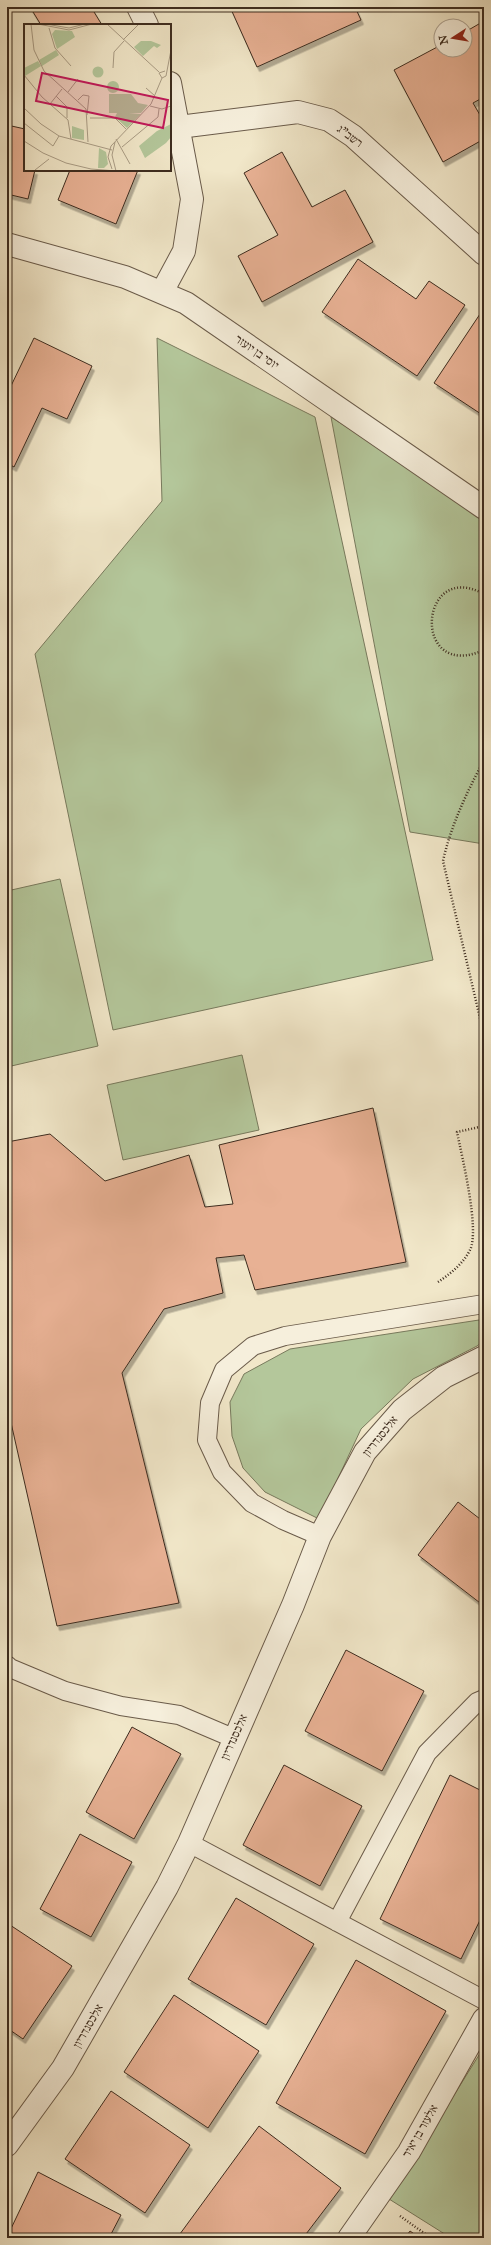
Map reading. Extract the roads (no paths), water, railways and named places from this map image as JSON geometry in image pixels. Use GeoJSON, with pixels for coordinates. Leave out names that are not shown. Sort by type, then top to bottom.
{"type":"FeatureCollection","features":[{"type":"Feature","properties":{"kind":"street"},"geometry":{"type":"LineString","coordinates":[[138,7],[146,24]]}},
{"type":"Feature","properties":{"kind":"street"},"geometry":{"type":"LineString","coordinates":[[162,292],[184,251],[192,199],[171,87]]}},
{"type":"Feature","properties":{"kind":"street","name":"רשב\"ג"},"geometry":{"type":"LineString","coordinates":[[179,127],[298,112],[329,120],[353,136],[484,254]]}},
{"type":"Feature","properties":{"kind":"street","name":"יוסי בן יועזר"},"geometry":{"type":"LineString","coordinates":[[7,244],[125,277],[186,302],[484,508]]}},
{"type":"Feature","properties":{"kind":"street","name":"אלכסנדריון"},"geometry":{"type":"LineString","coordinates":[[7,2145],[63,2068],[167,1887],[189,1843],[233,1738],[293,1605],[320,1536],[366,1452],[402,1410],[444,1377],[484,1357]]}},
{"type":"Feature","properties":{"kind":"street","name":"אלעזר בן יאיר"},"geometry":{"type":"LineString","coordinates":[[349,2238],[409,2152],[484,2019]]}},
{"type":"Feature","properties":{"kind":"lane"},"geometry":{"type":"LineString","coordinates":[[320,1536],[283,1520],[252,1503],[222,1472],[207,1440],[210,1403],[224,1370],[253,1346],[285,1336],[484,1304]]}},
{"type":"Feature","properties":{"kind":"lane"},"geometry":{"type":"LineString","coordinates":[[7,1665],[10,1668],[65,1691],[121,1706],[179,1715],[233,1738]]}},
{"type":"Feature","properties":{"kind":"lane"},"geometry":{"type":"LineString","coordinates":[[337,1922],[427,1753],[477,1702],[484,1699]]}},
{"type":"Feature","properties":{"kind":"lane"},"geometry":{"type":"LineString","coordinates":[[189,1843],[484,2000]]}}]}
